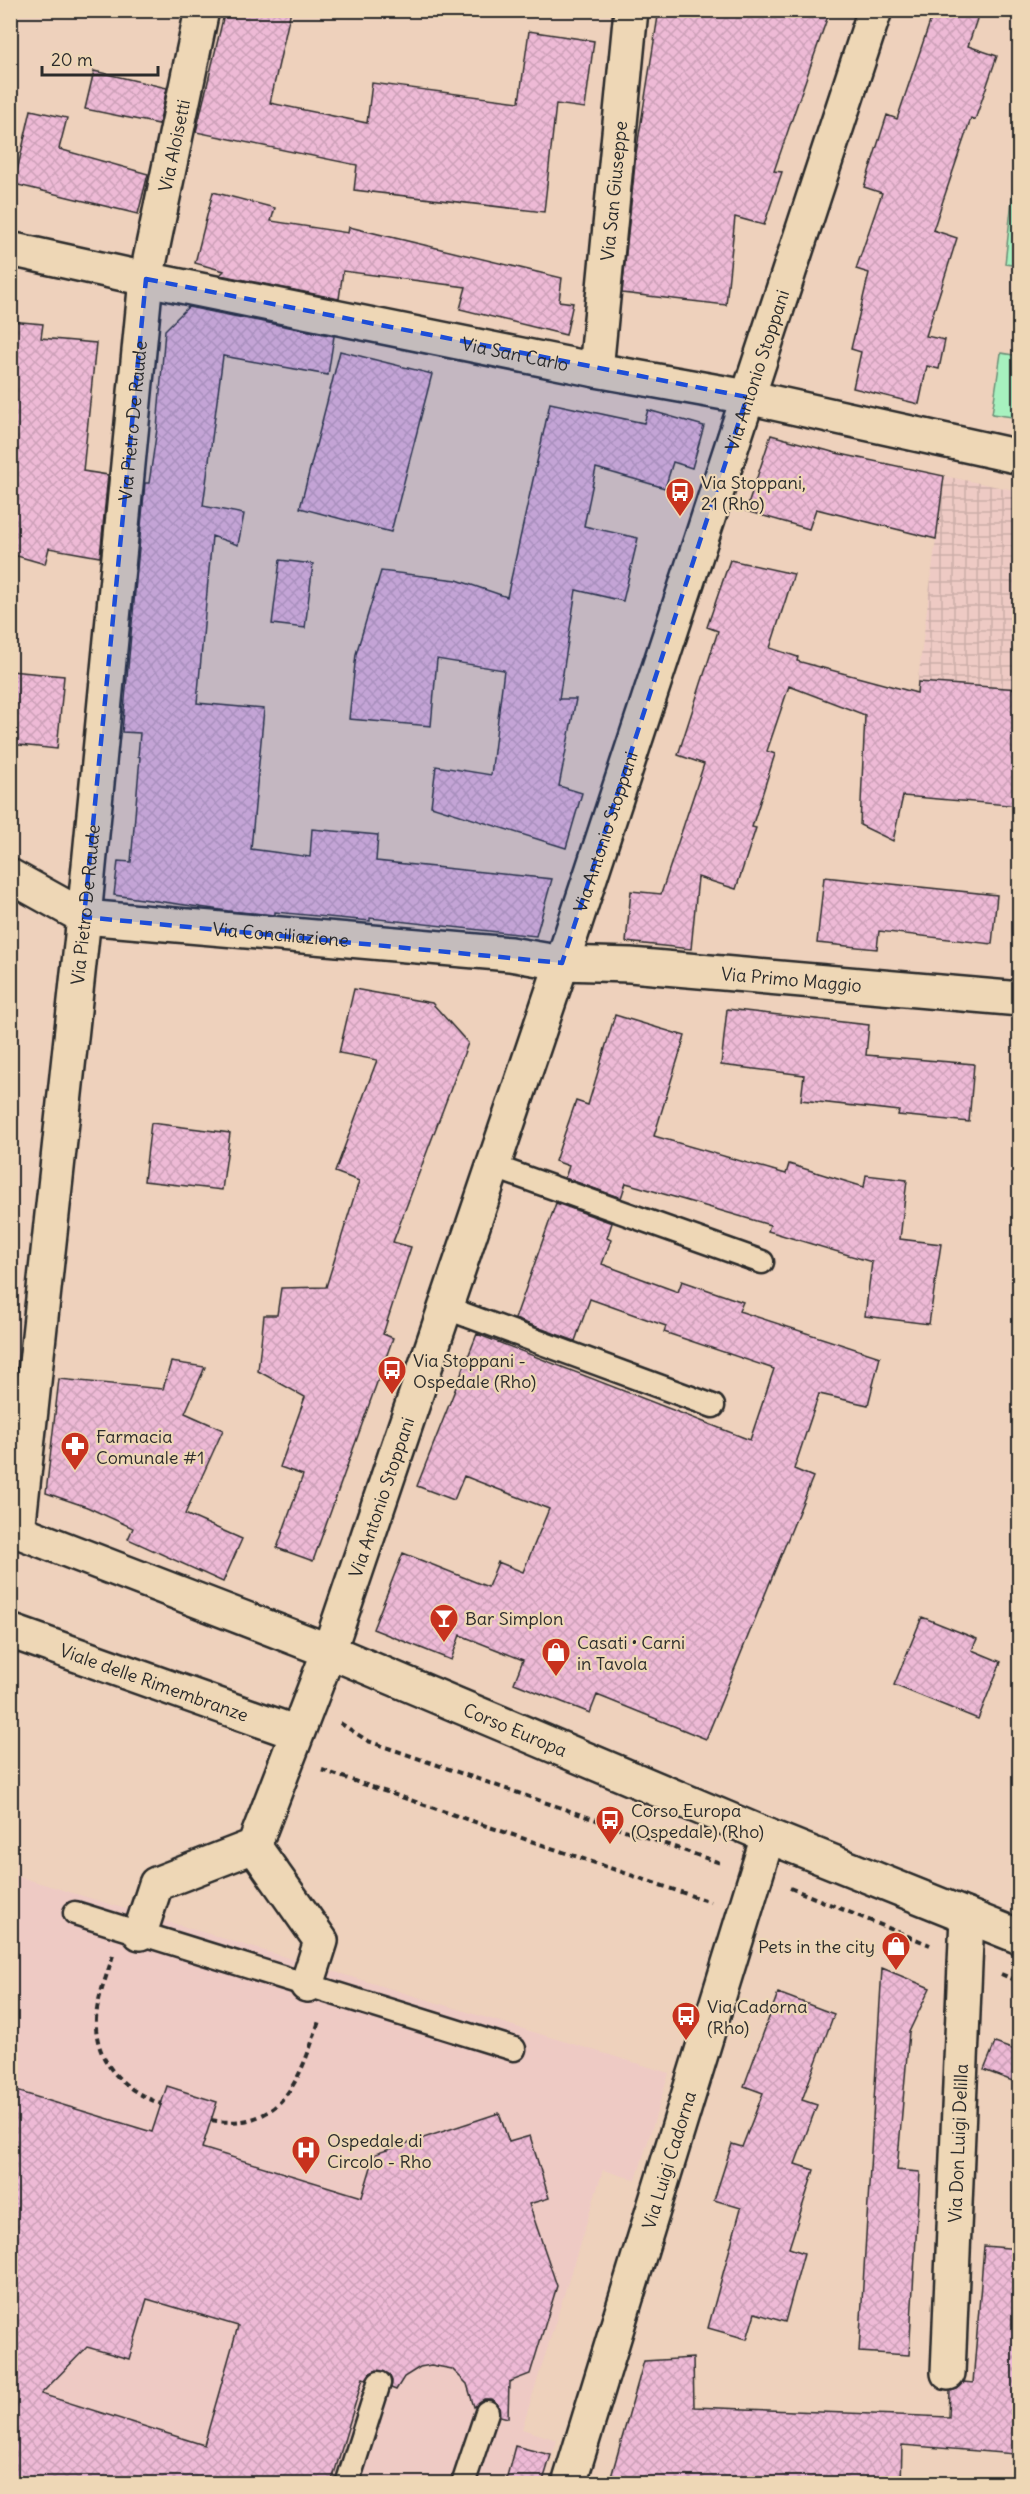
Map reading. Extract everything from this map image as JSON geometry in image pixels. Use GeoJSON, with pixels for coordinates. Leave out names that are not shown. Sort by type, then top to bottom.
{"type":"FeatureCollection","features":[{"type":"Feature","properties":{"kind":"street","name":"Via Aloisetti"},"geometry":{"type":"LineString","coordinates":[[146,279],[202,10]]}},
{"type":"Feature","properties":{"kind":"street","name":"Via San Giuseppe"},"geometry":{"type":"LineString","coordinates":[[596,370],[632,10]]}},
{"type":"Feature","properties":{"kind":"street","name":"Via Antonio Stoppani"},"geometry":{"type":"LineString","coordinates":[[254,1846],[329,1651],[562,963],[875,10]]}},
{"type":"Feature","properties":{"kind":"street","name":"Via San Carlo"},"geometry":{"type":"LineString","coordinates":[[10,249],[146,279],[596,370],[747,397],[1020,457]]}},
{"type":"Feature","properties":{"kind":"street","name":"Via Pietro De Raude"},"geometry":{"type":"LineString","coordinates":[[14,1529],[84,917],[146,279]]}},
{"type":"Feature","properties":{"kind":"street","name":"Via Conciliazione"},"geometry":{"type":"LineString","coordinates":[[10,876],[84,917],[510,954],[562,963]]}},
{"type":"Feature","properties":{"kind":"street","name":"Via Primo Maggio"},"geometry":{"type":"LineString","coordinates":[[562,963],[642,966],[1020,999]]}},
{"type":"Feature","properties":{"kind":"street","name":"Corso Europa"},"geometry":{"type":"LineString","coordinates":[[14,1529],[329,1651],[768,1836],[1020,1937]]}},
{"type":"Feature","properties":{"kind":"street","name":"Viale delle Rimembranze"},"geometry":{"type":"LineString","coordinates":[[10,1631],[298,1731]]}},
{"type":"Feature","properties":{"kind":"street","name":"Via Luigi Cadorna"},"geometry":{"type":"LineString","coordinates":[[569,2484],[768,1836]]}},
{"type":"Feature","properties":{"kind":"street"},"geometry":{"type":"LineString","coordinates":[[130,1930],[156,1884],[254,1846],[321,1941],[318,1988]]}},
{"type":"Feature","properties":{"kind":"street","name":"Via Don Luigi Delilla"},"geometry":{"type":"LineString","coordinates":[[948,2373],[967,1916]]}},
{"type":"Feature","properties":{"kind":"lane"},"geometry":{"type":"LineString","coordinates":[[492,1166],[762,1262]]}},
{"type":"Feature","properties":{"kind":"lane"},"geometry":{"type":"LineString","coordinates":[[444,1307],[713,1406]]}},
{"type":"Feature","properties":{"kind":"lane"},"geometry":{"type":"LineString","coordinates":[[75,1913],[514,2049]]}},
{"type":"Feature","properties":{"kind":"lane"},"geometry":{"type":"LineString","coordinates":[[347,2484],[379,2384]]}},
{"type":"Feature","properties":{"kind":"lane"},"geometry":{"type":"LineString","coordinates":[[463,2484],[487,2412]]}},
{"type":"Feature","properties":{"kind":"path"},"geometry":{"type":"LineString","coordinates":[[298,1731],[368,1741],[756,1875],[1020,1982]]}},
{"type":"Feature","properties":{"kind":"path"},"geometry":{"type":"LineString","coordinates":[[298,1731],[744,1914]]}},
{"type":"Feature","properties":{"kind":"path"},"geometry":{"type":"LineString","coordinates":[[130,1930],[97,2009],[100,2051],[115,2075],[128,2088],[142,2097],[162,2104]]}},
{"type":"Feature","properties":{"kind":"path"},"geometry":{"type":"LineString","coordinates":[[211,2120],[228,2123],[252,2119],[280,2103],[290,2092],[305,2064],[318,1988]]}},
{"type":"Feature","properties":{"kind":"highlighted area"},"geometry":{"type":"Polygon","coordinates":[[[146,279],[747,397],[562,963],[84,917],[146,279]]]}},
{"type":"Feature","properties":{"kind":"shaded area"},"geometry":{"type":"Polygon","coordinates":[[[944,476],[1019,491],[1019,806],[906,774],[944,476]]]}},
{"type":"Feature","properties":{"kind":"shaded area","name":"Ospedale di Circolo - Rho"},"geometry":{"type":"Polygon","coordinates":[[[10,1874],[669,2073],[636,2180],[603,2170],[522,2429],[557,2440],[544,2483],[11,2483],[10,1874]]]}},
{"type":"Feature","properties":{"kind":"green space"},"geometry":{"type":"Polygon","coordinates":[[[1020,135],[1019,266],[1005,264],[1020,135]]]}},
{"type":"Feature","properties":{"kind":"green space"},"geometry":{"type":"Polygon","coordinates":[[[1001,353],[1019,356],[1019,418],[992,414],[1001,353]]]}},
{"type":"Feature","properties":{"kind":"building"},"geometry":{"type":"Polygon","coordinates":[[[225,10],[291,10],[270,103],[367,123],[372,83],[519,102],[529,31],[594,41],[585,108],[556,104],[544,212],[354,190],[357,165],[196,132],[225,10]]]}},
{"type":"Feature","properties":{"kind":"building"},"geometry":{"type":"Polygon","coordinates":[[[659,10],[830,10],[774,171],[782,172],[764,225],[735,217],[726,305],[622,293],[636,154],[659,10]]]}},
{"type":"Feature","properties":{"kind":"building"},"geometry":{"type":"Polygon","coordinates":[[[934,10],[980,10],[968,46],[997,56],[975,120],[971,118],[933,230],[957,238],[926,336],[945,340],[939,369],[927,366],[919,404],[853,388],[861,352],[851,349],[869,273],[856,269],[882,193],[864,187],[887,115],[897,119],[934,10]]]}},
{"type":"Feature","properties":{"kind":"building"},"geometry":{"type":"Polygon","coordinates":[[[94,71],[167,88],[159,124],[85,109],[94,71]]]}},
{"type":"Feature","properties":{"kind":"building"},"geometry":{"type":"Polygon","coordinates":[[[31,110],[67,118],[59,149],[148,174],[138,214],[14,184],[31,110]]]}},
{"type":"Feature","properties":{"kind":"building"},"geometry":{"type":"Polygon","coordinates":[[[213,192],[275,208],[271,221],[348,233],[349,227],[562,278],[559,301],[573,303],[566,335],[460,309],[466,287],[343,271],[339,299],[220,275],[224,271],[195,263],[213,192]]]}},
{"type":"Feature","properties":{"kind":"building"},"geometry":{"type":"Polygon","coordinates":[[[188,307],[334,336],[328,375],[223,356],[203,506],[244,514],[238,545],[212,536],[197,703],[264,709],[251,849],[310,857],[312,829],[378,835],[376,861],[552,879],[536,936],[370,918],[370,921],[275,912],[275,915],[228,911],[114,895],[118,861],[131,862],[140,757],[138,756],[140,733],[122,732],[145,483],[149,483],[157,429],[165,330],[188,307]]]}},
{"type":"Feature","properties":{"kind":"building"},"geometry":{"type":"Polygon","coordinates":[[[10,321],[43,324],[41,338],[96,343],[83,471],[108,475],[100,557],[49,548],[45,564],[10,554],[10,321]]]}},
{"type":"Feature","properties":{"kind":"building"},"geometry":{"type":"Polygon","coordinates":[[[340,351],[432,374],[391,532],[300,508],[340,351]]]}},
{"type":"Feature","properties":{"kind":"building"},"geometry":{"type":"Polygon","coordinates":[[[550,403],[644,423],[648,410],[704,426],[692,468],[673,462],[665,488],[596,468],[584,526],[638,538],[623,601],[576,590],[559,699],[576,699],[559,786],[582,793],[566,848],[431,806],[436,766],[491,775],[504,670],[437,659],[431,726],[349,719],[356,654],[381,571],[457,580],[507,597],[550,403]]]}},
{"type":"Feature","properties":{"kind":"building"},"geometry":{"type":"Polygon","coordinates":[[[771,435],[836,453],[944,476],[936,539],[816,509],[809,529],[746,511],[771,435]]]}},
{"type":"Feature","properties":{"kind":"building"},"geometry":{"type":"Polygon","coordinates":[[[280,560],[313,564],[305,628],[272,624],[280,560]]]}},
{"type":"Feature","properties":{"kind":"building"},"geometry":{"type":"Polygon","coordinates":[[[730,560],[794,574],[770,648],[798,657],[797,661],[917,693],[918,682],[1020,689],[1020,806],[903,796],[893,841],[860,825],[865,715],[789,686],[767,751],[775,754],[752,827],[756,828],[736,889],[698,877],[691,949],[626,942],[631,891],[661,894],[704,764],[678,755],[718,631],[707,627],[730,560]]]}},
{"type":"Feature","properties":{"kind":"building"},"geometry":{"type":"Polygon","coordinates":[[[10,671],[64,676],[57,749],[10,744],[10,671]]]}},
{"type":"Feature","properties":{"kind":"building"},"geometry":{"type":"Polygon","coordinates":[[[824,877],[997,895],[992,944],[879,931],[877,949],[817,943],[824,877]]]}},
{"type":"Feature","properties":{"kind":"building"},"geometry":{"type":"Polygon","coordinates":[[[354,989],[432,1003],[468,1043],[393,1242],[411,1247],[383,1334],[393,1338],[313,1561],[277,1548],[303,1475],[280,1467],[305,1397],[258,1371],[264,1315],[277,1315],[281,1288],[326,1287],[359,1181],[335,1172],[377,1060],[339,1053],[354,989]]]}},
{"type":"Feature","properties":{"kind":"building"},"geometry":{"type":"Polygon","coordinates":[[[727,1009],[869,1025],[866,1055],[974,1064],[969,1122],[898,1115],[899,1111],[801,1100],[804,1075],[721,1065],[727,1009]]]}},
{"type":"Feature","properties":{"kind":"building"},"geometry":{"type":"Polygon","coordinates":[[[615,1015],[685,1036],[654,1136],[786,1174],[789,1164],[864,1187],[866,1175],[907,1180],[900,1239],[941,1244],[929,1324],[865,1316],[872,1262],[768,1231],[770,1225],[626,1183],[621,1198],[565,1178],[569,1166],[555,1161],[576,1101],[588,1105],[615,1015]]]}},
{"type":"Feature","properties":{"kind":"building"},"geometry":{"type":"Polygon","coordinates":[[[151,1123],[230,1133],[222,1190],[144,1181],[151,1123]]]}},
{"type":"Feature","properties":{"kind":"building"},"geometry":{"type":"Polygon","coordinates":[[[556,1203],[612,1223],[607,1238],[611,1240],[602,1264],[678,1292],[682,1281],[743,1302],[739,1311],[880,1357],[868,1405],[819,1394],[794,1469],[813,1477],[706,1739],[597,1695],[590,1713],[514,1683],[523,1660],[460,1635],[451,1660],[373,1629],[403,1553],[488,1587],[498,1562],[523,1572],[549,1509],[464,1476],[454,1500],[417,1486],[477,1334],[750,1440],[774,1369],[664,1332],[666,1326],[590,1299],[575,1341],[515,1319],[556,1203]]]}},
{"type":"Feature","properties":{"kind":"building"},"geometry":{"type":"Polygon","coordinates":[[[171,1362],[205,1367],[185,1413],[223,1430],[185,1514],[242,1539],[223,1582],[128,1539],[133,1528],[87,1507],[46,1493],[59,1379],[163,1389],[171,1362]]]}},
{"type":"Feature","properties":{"kind":"building"},"geometry":{"type":"Polygon","coordinates":[[[922,1617],[977,1639],[972,1650],[1001,1662],[978,1719],[894,1685],[922,1617]]]}},
{"type":"Feature","properties":{"kind":"building"},"geometry":{"type":"Polygon","coordinates":[[[882,1968],[930,1988],[909,2032],[897,2170],[920,2172],[909,2355],[859,2352],[882,1968]]]}},
{"type":"Feature","properties":{"kind":"building"},"geometry":{"type":"Polygon","coordinates":[[[778,1993],[834,2014],[802,2100],[817,2105],[795,2164],[814,2170],[789,2248],[804,2253],[785,2322],[755,2313],[747,2339],[708,2328],[741,2208],[714,2200],[732,2144],[742,2147],[763,2093],[744,2086],[778,1993]]]}},
{"type":"Feature","properties":{"kind":"building"},"geometry":{"type":"Polygon","coordinates":[[[995,2043],[1020,2052],[1020,2084],[984,2070],[995,2043]]]}},
{"type":"Feature","properties":{"kind":"building"},"geometry":{"type":"Polygon","coordinates":[[[167,2086],[217,2102],[202,2148],[362,2197],[375,2154],[499,2113],[509,2142],[530,2136],[549,2198],[529,2204],[557,2286],[530,2374],[509,2382],[508,2418],[500,2416],[497,2404],[491,2399],[484,2399],[474,2407],[467,2384],[452,2369],[431,2365],[420,2367],[404,2377],[396,2390],[391,2388],[392,2381],[389,2374],[377,2370],[370,2373],[366,2379],[363,2378],[331,2484],[10,2484],[10,2089],[152,2132],[167,2086]],[[147,2299],[129,2359],[87,2347],[41,2394],[204,2445],[238,2326],[147,2299]]]}},
{"type":"Feature","properties":{"kind":"building"},"geometry":{"type":"Polygon","coordinates":[[[984,2246],[1020,2249],[1020,2394],[1015,2454],[902,2445],[901,2484],[609,2484],[644,2361],[693,2358],[694,2407],[949,2417],[950,2391],[957,2389],[964,2382],[973,2383],[984,2246]]]}},
{"type":"Feature","properties":{"kind":"building"},"geometry":{"type":"Polygon","coordinates":[[[515,2446],[551,2455],[542,2484],[505,2484],[515,2446]]]}},
{"type":"Feature","properties":{"kind":"place","name":"Via Stoppani, 21 (Rho)"},"geometry":{"type":"Point","coordinates":[680,518]}},
{"type":"Feature","properties":{"kind":"place","name":"Via Stoppani - Ospedale (Rho)"},"geometry":{"type":"Point","coordinates":[392,1396]}},
{"type":"Feature","properties":{"kind":"place","name":"Farmacia Comunale #1"},"geometry":{"type":"Point","coordinates":[75,1472]}},
{"type":"Feature","properties":{"kind":"place","name":"Bar Simplon"},"geometry":{"type":"Point","coordinates":[444,1644]}},
{"type":"Feature","properties":{"kind":"place","name":"Casati • Carni in Tavola"},"geometry":{"type":"Point","coordinates":[556,1678]}},
{"type":"Feature","properties":{"kind":"place","name":"Corso Europa (Ospedale) (Rho)"},"geometry":{"type":"Point","coordinates":[610,1846]}},
{"type":"Feature","properties":{"kind":"place","name":"Pets in the city"},"geometry":{"type":"Point","coordinates":[896,1972]}},
{"type":"Feature","properties":{"kind":"place","name":"Via Cadorna (Rho)"},"geometry":{"type":"Point","coordinates":[686,2042]}},
{"type":"Feature","properties":{"kind":"place","name":"Ospedale di Circolo - Rho"},"geometry":{"type":"Point","coordinates":[306,2176]}}]}
